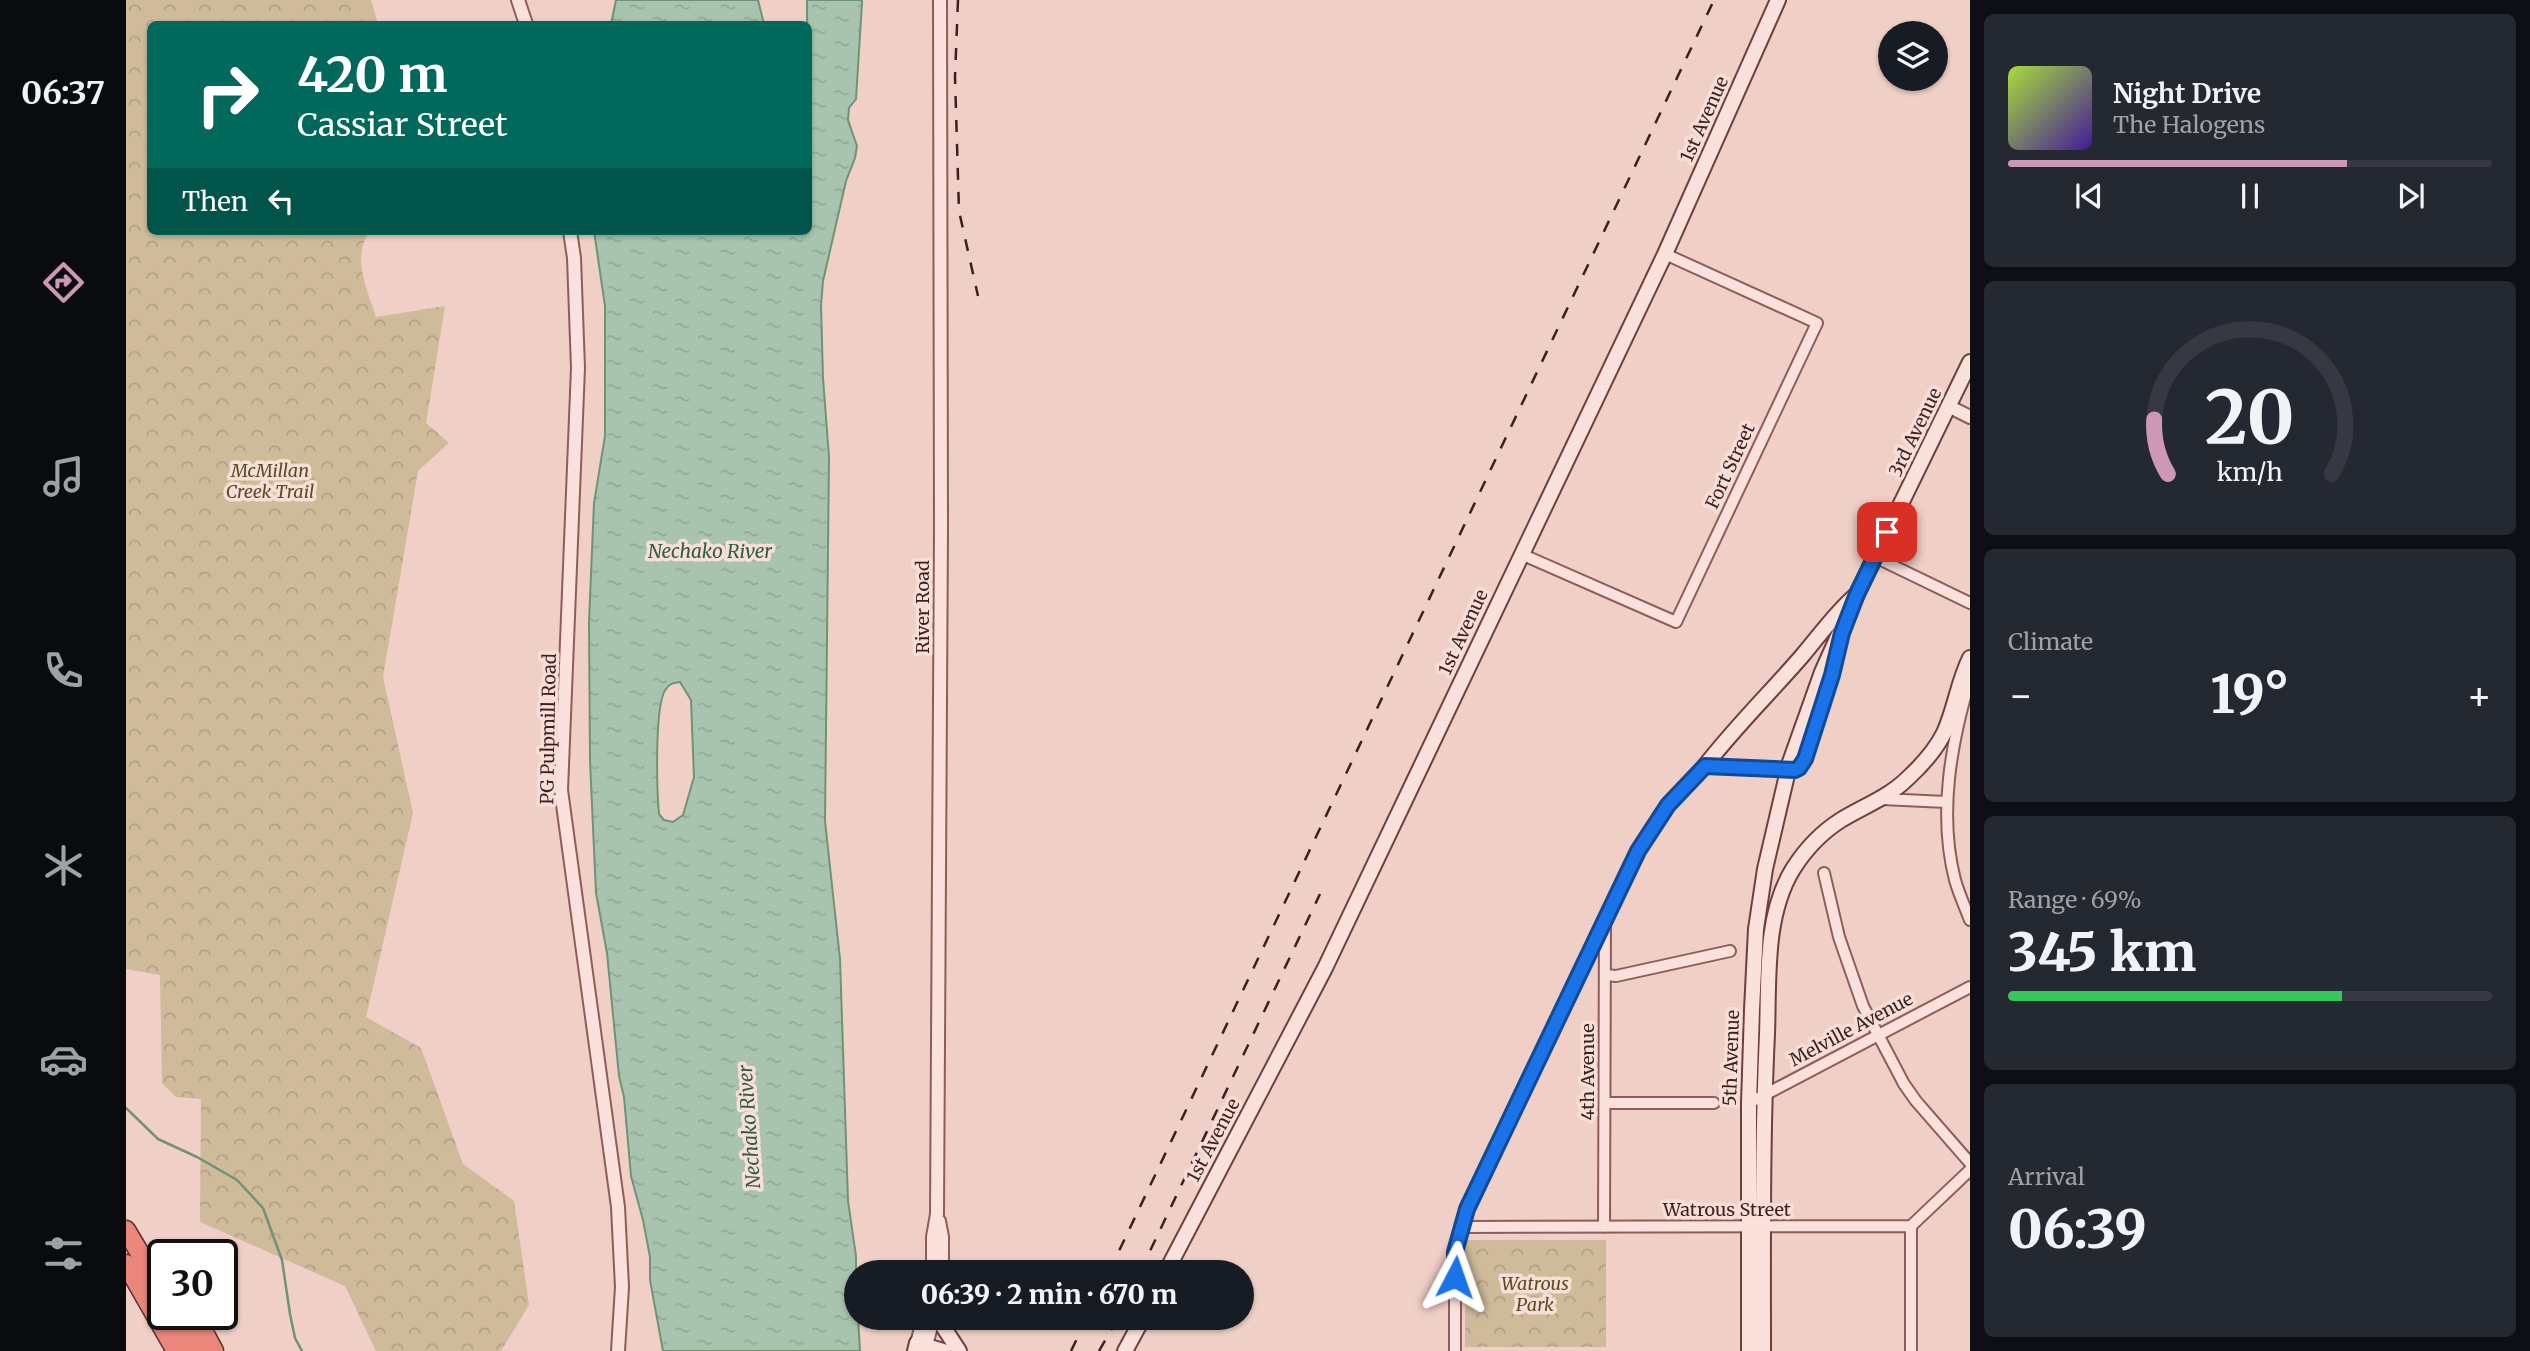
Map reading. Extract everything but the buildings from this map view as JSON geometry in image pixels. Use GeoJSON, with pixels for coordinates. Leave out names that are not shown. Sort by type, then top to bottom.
{"type":"FeatureCollection","features":[{"type":"Feature","properties":{"kind":"highway"},"geometry":{"type":"LineString","coordinates":[[126,1230],[147,1265]]}},
{"type":"Feature","properties":{"kind":"highway"},"geometry":{"type":"LineString","coordinates":[[126,1264],[176,1351]]}},
{"type":"Feature","properties":{"kind":"highway"},"geometry":{"type":"LineString","coordinates":[[184,1330],[195,1351]]}},
{"type":"Feature","properties":{"kind":"highway"},"geometry":{"type":"LineString","coordinates":[[196,1330],[206,1336],[214,1351]]}},
{"type":"Feature","properties":{"kind":"main road","name":"1st Avenue"},"geometry":{"type":"LineString","coordinates":[[1172,1260],[1325,968],[1665,254],[1778,0]]}},
{"type":"Feature","properties":{"kind":"main road","name":"3rd Avenue"},"geometry":{"type":"LineString","coordinates":[[1857,594],[1970,362]]}},
{"type":"Feature","properties":{"kind":"main road","name":"5th Avenue"},"geometry":{"type":"LineString","coordinates":[[1763,1351],[1749,1103],[1756,929],[1765,869],[1788,770],[1812,697],[1857,594]]}},
{"type":"Feature","properties":{"kind":"main road"},"geometry":{"type":"LineString","coordinates":[[1705,766],[1840,609],[1857,594]]}},
{"type":"Feature","properties":{"kind":"main road"},"geometry":{"type":"LineString","coordinates":[[1882,799],[1907,779],[1942,736],[1970,658]]}},
{"type":"Feature","properties":{"kind":"main road","name":"5th Avenue"},"geometry":{"type":"LineString","coordinates":[[1749,1351],[1770,959],[1775,916],[1783,889],[1794,868],[1819,837],[1840,821],[1882,799]]}},
{"type":"Feature","properties":{"kind":"main road"},"geometry":{"type":"LineString","coordinates":[[945,1330],[959,1351]]}},
{"type":"Feature","properties":{"kind":"main road"},"geometry":{"type":"LineString","coordinates":[[1125,1351],[1136,1330]]}},
{"type":"Feature","properties":{"kind":"main road"},"geometry":{"type":"LineString","coordinates":[[921,1348],[943,1351]]}},
{"type":"Feature","properties":{"kind":"street"},"geometry":{"type":"LineString","coordinates":[[518,0],[525,21]]}},
{"type":"Feature","properties":{"kind":"street","name":"River Road"},"geometry":{"type":"LineString","coordinates":[[933,1260],[937,1214],[941,530],[940,0]]}},
{"type":"Feature","properties":{"kind":"street","name":"PG Pulpmill Road"},"geometry":{"type":"LineString","coordinates":[[571,235],[574,258],[578,368],[561,790],[618,1207],[622,1287],[618,1351]]}},
{"type":"Feature","properties":{"kind":"street","name":"Fort Street"},"geometry":{"type":"LineString","coordinates":[[1521,554],[1676,622],[1817,323],[1665,254]]}},
{"type":"Feature","properties":{"kind":"street"},"geometry":{"type":"LineString","coordinates":[[1948,406],[1970,417]]}},
{"type":"Feature","properties":{"kind":"street"},"geometry":{"type":"LineString","coordinates":[[1875,557],[1970,603]]}},
{"type":"Feature","properties":{"kind":"street"},"geometry":{"type":"LineString","coordinates":[[1970,678],[1954,749],[1946,802],[1955,880],[1970,920]]}},
{"type":"Feature","properties":{"kind":"street"},"geometry":{"type":"LineString","coordinates":[[1455,1351],[1455,1252],[1467,1209],[1605,918],[1652,828],[1668,805],[1705,766],[1788,770]]}},
{"type":"Feature","properties":{"kind":"street"},"geometry":{"type":"LineString","coordinates":[[1882,799],[1946,802]]}},
{"type":"Feature","properties":{"kind":"street"},"geometry":{"type":"LineString","coordinates":[[1824,873],[1839,937],[1863,1006],[1916,1101],[1970,1163]]}},
{"type":"Feature","properties":{"kind":"street","name":"4th Avenue"},"geometry":{"type":"LineString","coordinates":[[1604,1227],[1605,918]]}},
{"type":"Feature","properties":{"kind":"street"},"geometry":{"type":"LineString","coordinates":[[1606,975],[1616,976],[1730,951]]}},
{"type":"Feature","properties":{"kind":"street","name":"Melville Avenue"},"geometry":{"type":"LineString","coordinates":[[1749,1103],[1970,987]]}},
{"type":"Feature","properties":{"kind":"street"},"geometry":{"type":"LineString","coordinates":[[1606,1103],[1714,1102]]}},
{"type":"Feature","properties":{"kind":"street"},"geometry":{"type":"LineString","coordinates":[[1911,1351],[1911,1226],[1970,1170]]}},
{"type":"Feature","properties":{"kind":"street","name":"River Road"},"geometry":{"type":"LineString","coordinates":[[937,1214],[942,1237],[942,1260]]}},
{"type":"Feature","properties":{"kind":"street","name":"Watrous Street"},"geometry":{"type":"LineString","coordinates":[[1462,1227],[1911,1226]]}},
{"type":"Feature","properties":{"kind":"street"},"geometry":{"type":"LineString","coordinates":[[921,1348],[923,1330]]}},
{"type":"Feature","properties":{"kind":"street"},"geometry":{"type":"LineString","coordinates":[[921,1348],[928,1330]]}},
{"type":"Feature","properties":{"kind":"green space","name":"McMillan Creek Trail"},"geometry":{"type":"Polygon","coordinates":[[[126,0],[371,0],[377,21],[147,21],[147,235],[368,235],[361,262],[376,317],[445,306],[426,423],[449,443],[418,471],[383,677],[413,813],[366,1017],[421,1048],[463,1164],[514,1201],[529,1305],[501,1351],[376,1351],[345,1286],[200,1222],[201,1099],[176,1097],[162,1083],[160,975],[126,969],[126,0]]]}},
{"type":"Feature","properties":{"kind":"green space","name":"Watrous Park"},"geometry":{"type":"Polygon","coordinates":[[[1465,1240],[1606,1240],[1606,1347],[1465,1347],[1465,1240]]]}},
{"type":"Feature","properties":{"kind":"water"},"geometry":{"type":"Polygon","coordinates":[[[616,0],[758,0],[763,21],[612,21],[616,0]]]}},
{"type":"Feature","properties":{"kind":"water","name":"Nechako River"},"geometry":{"type":"Polygon","coordinates":[[[807,0],[862,0],[856,99],[849,108],[848,120],[857,146],[846,181],[823,281],[821,305],[829,457],[825,821],[840,959],[848,1201],[856,1256],[856,1260],[844,1260],[844,1330],[859,1330],[860,1351],[663,1351],[650,1280],[650,1257],[631,1176],[607,953],[596,893],[590,761],[589,622],[594,503],[605,436],[605,306],[595,235],[812,235],[812,21],[807,21],[807,0]],[[680,682],[669,686],[662,698],[657,749],[659,814],[664,820],[673,822],[683,815],[694,777],[691,700],[680,682]]]}},
{"type":"Feature","properties":{"kind":"waterway"},"geometry":{"type":"LineString","coordinates":[[126,1108],[158,1139],[237,1180],[263,1208],[282,1260],[295,1338],[302,1351]]}},
{"type":"Feature","properties":{"kind":"railway"},"geometry":{"type":"LineString","coordinates":[[958,0],[955,77],[959,211],[978,296]]}},
{"type":"Feature","properties":{"kind":"railway"},"geometry":{"type":"LineString","coordinates":[[1115,1260],[1714,0]]}},
{"type":"Feature","properties":{"kind":"railway"},"geometry":{"type":"LineString","coordinates":[[1146,1260],[1320,894]]}},
{"type":"Feature","properties":{"kind":"railway"},"geometry":{"type":"LineString","coordinates":[[1071,1351],[1081,1330]]}},
{"type":"Feature","properties":{"kind":"railway"},"geometry":{"type":"LineString","coordinates":[[1099,1351],[1111,1330]]}},
{"type":"Feature","properties":{"kind":"route"},"geometry":{"type":"LineString","coordinates":[[1455,1277],[1455,1252],[1467,1209],[1638,851],[1668,805],[1705,766],[1799,768],[1805,759],[1832,675],[1842,633],[1857,594],[1887,532]]}}]}
